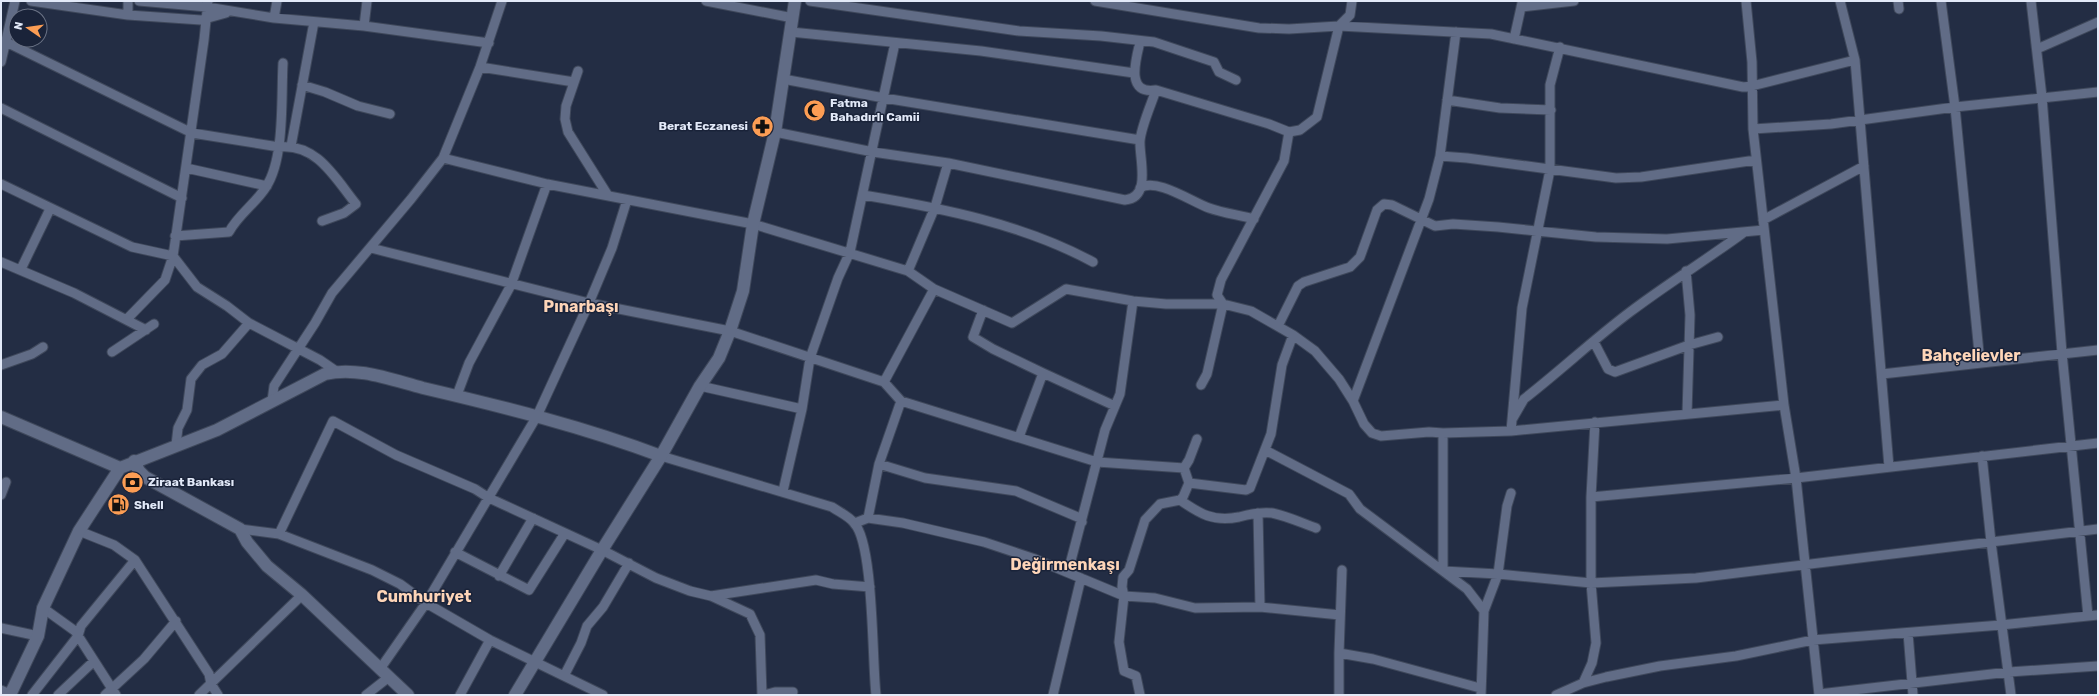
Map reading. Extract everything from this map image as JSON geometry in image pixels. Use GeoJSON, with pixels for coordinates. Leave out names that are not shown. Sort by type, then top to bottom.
{"type":"FeatureCollection","features":[{"type":"Feature","properties":{"kind":"main road"},"geometry":{"type":"LineString","coordinates":[[515,695],[602,550],[661,456],[700,386],[719,358],[730,331],[743,291],[753,224],[775,132],[795,1]]}},
{"type":"Feature","properties":{"kind":"main road"},"geometry":{"type":"LineString","coordinates":[[7,693],[38,636],[43,608],[79,531],[120,468],[134,461],[217,430],[325,374],[336,371],[354,372],[457,395],[537,416],[625,442],[661,456]]}},
{"type":"Feature","properties":{"kind":"main road"},"geometry":{"type":"LineString","coordinates":[[1,417],[120,468]]}},
{"type":"Feature","properties":{"kind":"main road"},"geometry":{"type":"LineString","coordinates":[[134,461],[139,471],[145,477],[240,529],[247,542],[267,566],[302,595],[408,695]]}},
{"type":"Feature","properties":{"kind":"street"},"geometry":{"type":"LineString","coordinates":[[1,62],[15,1]]}},
{"type":"Feature","properties":{"kind":"street"},"geometry":{"type":"LineString","coordinates":[[31,1],[128,15],[201,20],[206,17],[229,12]]}},
{"type":"Feature","properties":{"kind":"street"},"geometry":{"type":"LineString","coordinates":[[128,1],[128,15]]}},
{"type":"Feature","properties":{"kind":"street"},"geometry":{"type":"LineString","coordinates":[[139,1],[208,4],[229,12],[274,18],[364,26],[489,43]]}},
{"type":"Feature","properties":{"kind":"street"},"geometry":{"type":"LineString","coordinates":[[274,18],[277,1]]}},
{"type":"Feature","properties":{"kind":"street"},"geometry":{"type":"LineString","coordinates":[[364,26],[367,1]]}},
{"type":"Feature","properties":{"kind":"street"},"geometry":{"type":"LineString","coordinates":[[272,401],[274,386],[332,293],[436,169],[443,158],[480,67],[502,1]]}},
{"type":"Feature","properties":{"kind":"street"},"geometry":{"type":"LineString","coordinates":[[706,1],[793,18]]}},
{"type":"Feature","properties":{"kind":"street"},"geometry":{"type":"LineString","coordinates":[[810,1],[1019,31],[1101,36],[1140,42],[1154,42],[1214,62],[1218,72],[1236,80]]}},
{"type":"Feature","properties":{"kind":"street"},"geometry":{"type":"LineString","coordinates":[[1095,1],[1259,28],[1289,29],[1339,26],[1491,34],[1560,47],[1732,86],[1752,86],[1855,60]]}},
{"type":"Feature","properties":{"kind":"street"},"geometry":{"type":"LineString","coordinates":[[1140,42],[1134,73],[1140,87],[1147,92],[1156,90],[1269,124],[1290,132],[1300,130],[1317,118],[1339,26],[1350,15],[1352,1]]}},
{"type":"Feature","properties":{"kind":"street"},"geometry":{"type":"LineString","coordinates":[[1514,39],[1522,4],[1574,1]]}},
{"type":"Feature","properties":{"kind":"street"},"geometry":{"type":"LineString","coordinates":[[1746,1],[1752,62],[1753,129],[1756,160],[1784,405],[1796,478],[1819,695],[2009,672],[2098,666]]}},
{"type":"Feature","properties":{"kind":"street"},"geometry":{"type":"LineString","coordinates":[[1840,1],[1855,60],[1889,467]]}},
{"type":"Feature","properties":{"kind":"street"},"geometry":{"type":"LineString","coordinates":[[1940,1],[1955,107],[1980,362]]}},
{"type":"Feature","properties":{"kind":"street"},"geometry":{"type":"LineString","coordinates":[[1556,695],[1568,692],[1583,683],[1660,666],[1736,656],[1813,640],[2096,616],[2080,531],[2062,354],[2042,97],[2031,1]]}},
{"type":"Feature","properties":{"kind":"street"},"geometry":{"type":"LineString","coordinates":[[127,319],[165,280],[173,256],[192,133],[208,4]]}},
{"type":"Feature","properties":{"kind":"street"},"geometry":{"type":"LineString","coordinates":[[291,146],[314,22]]}},
{"type":"Feature","properties":{"kind":"street"},"geometry":{"type":"LineString","coordinates":[[2037,49],[2098,22]]}},
{"type":"Feature","properties":{"kind":"street"},"geometry":{"type":"LineString","coordinates":[[791,32],[981,51],[1134,73]]}},
{"type":"Feature","properties":{"kind":"street"},"geometry":{"type":"LineString","coordinates":[[1353,401],[1429,199],[1440,156],[1456,32]]}},
{"type":"Feature","properties":{"kind":"street"},"geometry":{"type":"LineString","coordinates":[[6,42],[192,133],[279,147],[291,146],[318,157],[356,204],[344,213],[322,221]]}},
{"type":"Feature","properties":{"kind":"street"},"geometry":{"type":"LineString","coordinates":[[783,491],[802,410],[810,358],[838,278],[850,252],[873,152],[895,43]]}},
{"type":"Feature","properties":{"kind":"street"},"geometry":{"type":"LineString","coordinates":[[1511,431],[1522,308],[1550,170],[1550,85],[1560,47]]}},
{"type":"Feature","properties":{"kind":"street"},"geometry":{"type":"LineString","coordinates":[[175,236],[229,232],[234,223],[267,186],[276,164],[279,147],[283,63]]}},
{"type":"Feature","properties":{"kind":"street"},"geometry":{"type":"LineString","coordinates":[[480,67],[574,82]]}},
{"type":"Feature","properties":{"kind":"street"},"geometry":{"type":"LineString","coordinates":[[578,71],[566,106],[565,119],[568,132],[607,194]]}},
{"type":"Feature","properties":{"kind":"street"},"geometry":{"type":"LineString","coordinates":[[783,79],[884,98],[1140,140]]}},
{"type":"Feature","properties":{"kind":"street"},"geometry":{"type":"LineString","coordinates":[[302,85],[325,92],[358,106],[390,114]]}},
{"type":"Feature","properties":{"kind":"street"},"geometry":{"type":"LineString","coordinates":[[1140,188],[1142,170],[1140,140],[1156,90]]}},
{"type":"Feature","properties":{"kind":"street"},"geometry":{"type":"LineString","coordinates":[[1753,129],[1799,127],[1955,107],[2098,92]]}},
{"type":"Feature","properties":{"kind":"street"},"geometry":{"type":"LineString","coordinates":[[1447,100],[1500,108],[1551,110]]}},
{"type":"Feature","properties":{"kind":"street"},"geometry":{"type":"LineString","coordinates":[[1,108],[182,198]]}},
{"type":"Feature","properties":{"kind":"street"},"geometry":{"type":"LineString","coordinates":[[775,132],[873,152],[948,163],[1125,200],[1131,199],[1140,188],[1145,185],[1156,185],[1172,190],[1210,208],[1254,219]]}},
{"type":"Feature","properties":{"kind":"street"},"geometry":{"type":"LineString","coordinates":[[1201,385],[1206,374],[1223,304],[1217,295],[1222,280],[1284,161],[1290,132]]}},
{"type":"Feature","properties":{"kind":"street"},"geometry":{"type":"LineString","coordinates":[[1440,156],[1467,158],[1616,178],[1641,177],[1756,160]]}},
{"type":"Feature","properties":{"kind":"street"},"geometry":{"type":"LineString","coordinates":[[443,158],[547,184],[607,194],[627,200],[753,224],[850,252],[908,271],[934,289],[1012,323],[1066,289],[1133,301],[1166,304],[1223,304],[1251,311],[1293,335],[1315,351],[1339,379],[1353,401],[1364,424],[1372,433],[1381,436],[1429,432],[1511,431],[1784,405]]}},
{"type":"Feature","properties":{"kind":"street"},"geometry":{"type":"LineString","coordinates":[[908,271],[935,207],[948,163]]}},
{"type":"Feature","properties":{"kind":"street"},"geometry":{"type":"LineString","coordinates":[[1763,220],[1864,166]]}},
{"type":"Feature","properties":{"kind":"street"},"geometry":{"type":"LineString","coordinates":[[186,168],[267,186]]}},
{"type":"Feature","properties":{"kind":"street"},"geometry":{"type":"LineString","coordinates":[[1,184],[50,209],[132,247],[173,256],[196,287],[227,306],[249,323],[320,360],[336,371]]}},
{"type":"Feature","properties":{"kind":"street"},"geometry":{"type":"LineString","coordinates":[[457,395],[469,363],[511,285],[547,184]]}},
{"type":"Feature","properties":{"kind":"street"},"geometry":{"type":"LineString","coordinates":[[863,195],[935,207],[1044,239],[1093,262]]}},
{"type":"Feature","properties":{"kind":"street"},"geometry":{"type":"LineString","coordinates":[[366,695],[384,673],[537,416],[589,303],[612,248],[627,200]]}},
{"type":"Feature","properties":{"kind":"street"},"geometry":{"type":"LineString","coordinates":[[1278,326],[1298,286],[1304,282],[1350,267],[1356,263],[1360,257],[1380,206],[1384,204],[1392,205],[1435,226],[1453,224],[1537,230],[1596,237],[1667,239],[1764,230]]}},
{"type":"Feature","properties":{"kind":"street"},"geometry":{"type":"LineString","coordinates":[[21,269],[50,209]]}},
{"type":"Feature","properties":{"kind":"street"},"geometry":{"type":"LineString","coordinates":[[1512,421],[1524,399],[1629,312],[1744,232]]}},
{"type":"Feature","properties":{"kind":"street"},"geometry":{"type":"LineString","coordinates":[[371,248],[511,285],[589,303],[730,331],[884,382],[901,401],[1097,462],[1184,468]]}},
{"type":"Feature","properties":{"kind":"street"},"geometry":{"type":"LineString","coordinates":[[1,262],[21,269],[127,319],[146,330]]}},
{"type":"Feature","properties":{"kind":"street"},"geometry":{"type":"LineString","coordinates":[[1686,271],[1690,315],[1687,414]]}},
{"type":"Feature","properties":{"kind":"street"},"geometry":{"type":"LineString","coordinates":[[884,382],[934,289]]}},
{"type":"Feature","properties":{"kind":"street"},"geometry":{"type":"LineString","coordinates":[[1068,572],[1105,430],[1115,406],[1122,383],[1133,301]]}},
{"type":"Feature","properties":{"kind":"street"},"geometry":{"type":"LineString","coordinates":[[983,310],[973,337],[993,349],[1115,406]]}},
{"type":"Feature","properties":{"kind":"street"},"geometry":{"type":"LineString","coordinates":[[176,445],[178,428],[187,410],[191,379],[202,365],[222,354],[249,323]]}},
{"type":"Feature","properties":{"kind":"street"},"geometry":{"type":"LineString","coordinates":[[112,352],[154,324]]}},
{"type":"Feature","properties":{"kind":"street"},"geometry":{"type":"LineString","coordinates":[[1189,483],[1246,490],[1250,488],[1271,434],[1282,365],[1293,335]]}},
{"type":"Feature","properties":{"kind":"street"},"geometry":{"type":"LineString","coordinates":[[1594,342],[1608,369],[1615,372],[1689,345],[1718,337]]}},
{"type":"Feature","properties":{"kind":"street"},"geometry":{"type":"LineString","coordinates":[[1,365],[32,354],[43,347]]}},
{"type":"Feature","properties":{"kind":"street"},"geometry":{"type":"LineString","coordinates":[[1882,374],[2098,350]]}},
{"type":"Feature","properties":{"kind":"street"},"geometry":{"type":"LineString","coordinates":[[1020,437],[1043,373]]}},
{"type":"Feature","properties":{"kind":"street"},"geometry":{"type":"LineString","coordinates":[[700,386],[802,410]]}},
{"type":"Feature","properties":{"kind":"street"},"geometry":{"type":"LineString","coordinates":[[868,518],[879,464],[901,401]]}},
{"type":"Feature","properties":{"kind":"street"},"geometry":{"type":"LineString","coordinates":[[279,534],[333,421],[396,455],[475,489],[489,498],[670,583],[690,591],[711,596],[750,614],[760,635],[763,695],[775,692],[793,692]]}},
{"type":"Feature","properties":{"kind":"street"},"geometry":{"type":"LineString","coordinates":[[1583,683],[1592,663],[1596,642],[1591,583],[1595,422]]}},
{"type":"Feature","properties":{"kind":"street"},"geometry":{"type":"LineString","coordinates":[[1443,433],[1443,571]]}},
{"type":"Feature","properties":{"kind":"street"},"geometry":{"type":"LineString","coordinates":[[1184,468],[1189,460],[1197,439]]}},
{"type":"Feature","properties":{"kind":"street"},"geometry":{"type":"LineString","coordinates":[[1592,497],[1796,478],[2098,443]]}},
{"type":"Feature","properties":{"kind":"street"},"geometry":{"type":"LineString","coordinates":[[1265,450],[1349,494],[1360,509],[1467,588],[1484,610]]}},
{"type":"Feature","properties":{"kind":"street"},"geometry":{"type":"LineString","coordinates":[[661,456],[783,491],[832,507],[855,523],[863,538],[870,587],[876,695]]}},
{"type":"Feature","properties":{"kind":"street"},"geometry":{"type":"LineString","coordinates":[[1982,456],[2001,625],[2009,672],[2011,695]]}},
{"type":"Feature","properties":{"kind":"street"},"geometry":{"type":"LineString","coordinates":[[879,464],[925,478],[1016,491],[1080,518],[1082,522]]}},
{"type":"Feature","properties":{"kind":"street"},"geometry":{"type":"LineString","coordinates":[[1140,695],[1136,676],[1124,671],[1119,642],[1124,596],[1122,587],[1123,577],[1129,570],[1145,520],[1160,504],[1180,500],[1183,497],[1189,483],[1184,468]]}},
{"type":"Feature","properties":{"kind":"street"},"geometry":{"type":"LineString","coordinates":[[1,495],[6,482]]}},
{"type":"Feature","properties":{"kind":"street"},"geometry":{"type":"LineString","coordinates":[[1339,653],[1388,662],[1481,691],[1484,610],[1498,574],[1507,506],[1511,493]]}},
{"type":"Feature","properties":{"kind":"street"},"geometry":{"type":"LineString","coordinates":[[1180,500],[1201,514],[1216,518],[1234,518],[1258,513],[1272,513],[1316,528]]}},
{"type":"Feature","properties":{"kind":"street"},"geometry":{"type":"LineString","coordinates":[[1258,513],[1260,607]]}},
{"type":"Feature","properties":{"kind":"street"},"geometry":{"type":"LineString","coordinates":[[499,576],[533,518]]}},
{"type":"Feature","properties":{"kind":"street"},"geometry":{"type":"LineString","coordinates":[[855,523],[868,518],[903,523],[984,542],[1068,572],[1124,596],[1155,598],[1195,608],[1260,607],[1340,615]]}},
{"type":"Feature","properties":{"kind":"street"},"geometry":{"type":"LineString","coordinates":[[240,529],[279,534],[372,570],[400,584],[426,603],[490,640],[603,695]]}},
{"type":"Feature","properties":{"kind":"street"},"geometry":{"type":"LineString","coordinates":[[1443,571],[1498,574],[1591,583],[1696,578],[2098,529]]}},
{"type":"Feature","properties":{"kind":"street"},"geometry":{"type":"LineString","coordinates":[[79,531],[114,545],[136,560],[209,674],[211,684],[218,695]]}},
{"type":"Feature","properties":{"kind":"street"},"geometry":{"type":"LineString","coordinates":[[455,552],[499,576],[529,590],[565,533]]}},
{"type":"Feature","properties":{"kind":"street"},"geometry":{"type":"LineString","coordinates":[[32,695],[78,636],[81,626],[136,560]]}},
{"type":"Feature","properties":{"kind":"street"},"geometry":{"type":"LineString","coordinates":[[564,676],[581,643],[587,626],[603,607],[629,564]]}},
{"type":"Feature","properties":{"kind":"street"},"geometry":{"type":"LineString","coordinates":[[1340,695],[1339,653],[1342,570]]}},
{"type":"Feature","properties":{"kind":"street"},"geometry":{"type":"LineString","coordinates":[[1053,695],[1081,578]]}},
{"type":"Feature","properties":{"kind":"street"},"geometry":{"type":"LineString","coordinates":[[711,596],[816,580],[833,584],[870,587]]}},
{"type":"Feature","properties":{"kind":"street"},"geometry":{"type":"LineString","coordinates":[[199,695],[302,595]]}},
{"type":"Feature","properties":{"kind":"street"},"geometry":{"type":"LineString","coordinates":[[43,608],[66,624],[78,636],[94,661],[111,693],[144,659],[176,621]]}},
{"type":"Feature","properties":{"kind":"street"},"geometry":{"type":"LineString","coordinates":[[1,628],[38,636]]}},
{"type":"Feature","properties":{"kind":"street"},"geometry":{"type":"LineString","coordinates":[[1908,633],[1912,695]]}},
{"type":"Feature","properties":{"kind":"street"},"geometry":{"type":"LineString","coordinates":[[460,695],[490,640]]}},
{"type":"Feature","properties":{"kind":"street"},"geometry":{"type":"LineString","coordinates":[[58,695],[94,661]]}},
{"type":"Feature","properties":{"kind":"place","name":"Fatma Bahadırlı Camii"},"geometry":{"type":"Point","coordinates":[814,110]}},
{"type":"Feature","properties":{"kind":"place","name":"Berat Eczanesi"},"geometry":{"type":"Point","coordinates":[763,126]}},
{"type":"Feature","properties":{"kind":"place","name":"Ziraat Bankası"},"geometry":{"type":"Point","coordinates":[132,482]}},
{"type":"Feature","properties":{"kind":"place","name":"Shell"},"geometry":{"type":"Point","coordinates":[118,505]}},
{"type":"Feature","properties":{"kind":"district","name":"Pınarbaşı"},"geometry":{"type":"Point","coordinates":[581,306]}},
{"type":"Feature","properties":{"kind":"district","name":"Bahçelievler"},"geometry":{"type":"Point","coordinates":[1971,355]}},
{"type":"Feature","properties":{"kind":"district","name":"Değirmenkaşı"},"geometry":{"type":"Point","coordinates":[1065,564]}},
{"type":"Feature","properties":{"kind":"district","name":"Cumhuriyet"},"geometry":{"type":"Point","coordinates":[424,596]}}]}
